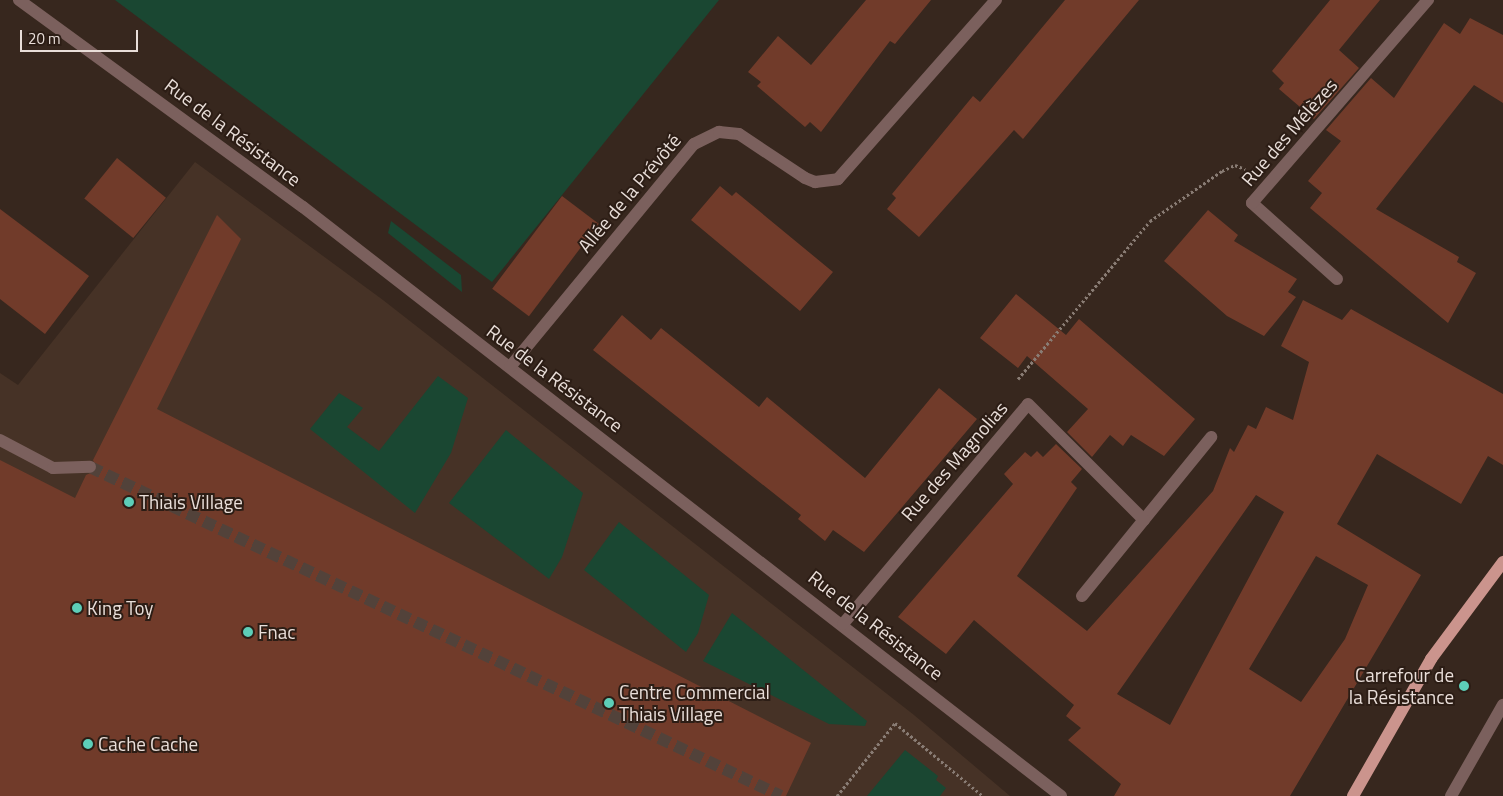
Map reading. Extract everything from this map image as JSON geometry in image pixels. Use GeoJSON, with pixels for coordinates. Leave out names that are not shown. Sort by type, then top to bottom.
{"type":"FeatureCollection","features":[{"type":"Feature","properties":{"kind":"main road"},"geometry":{"type":"LineString","coordinates":[[1353,796],[1431,659],[1503,562]]}},
{"type":"Feature","properties":{"kind":"street","name":"Rue de la Résistance"},"geometry":{"type":"LineString","coordinates":[[19,0],[303,207],[843,624],[1061,796]]}},
{"type":"Feature","properties":{"kind":"street","name":"Allée de la Prévôté"},"geometry":{"type":"LineString","coordinates":[[510,367],[694,144],[719,132],[739,134],[805,178],[815,182],[838,179],[996,0]]}},
{"type":"Feature","properties":{"kind":"street","name":"Rue des Mélèzes"},"geometry":{"type":"LineString","coordinates":[[1337,279],[1252,203],[1428,0]]}},
{"type":"Feature","properties":{"kind":"street","name":"Rue des Magnolias"},"geometry":{"type":"LineString","coordinates":[[843,624],[1028,404],[1144,520]]}},
{"type":"Feature","properties":{"kind":"street"},"geometry":{"type":"LineString","coordinates":[[1082,596],[1211,437]]}},
{"type":"Feature","properties":{"kind":"street"},"geometry":{"type":"LineString","coordinates":[[0,440],[53,468],[90,467]]}},
{"type":"Feature","properties":{"kind":"street"},"geometry":{"type":"LineString","coordinates":[[1451,796],[1503,705]]}},
{"type":"Feature","properties":{"kind":"path"},"geometry":{"type":"LineString","coordinates":[[1028,404],[1015,383],[1150,221],[1235,165],[1267,186]]}},
{"type":"Feature","properties":{"kind":"path"},"geometry":{"type":"LineString","coordinates":[[837,796],[895,723],[983,796]]}},
{"type":"Feature","properties":{"kind":"shaded area","name":"Centre Commercial Thiais Village"},"geometry":{"type":"Polygon","coordinates":[[[195,162],[383,300],[914,715],[1010,796],[0,796],[0,373],[18,385],[195,162]]]}},
{"type":"Feature","properties":{"kind":"green space"},"geometry":{"type":"Polygon","coordinates":[[[115,0],[719,0],[492,282],[115,0]]]}},
{"type":"Feature","properties":{"kind":"green space"},"geometry":{"type":"Polygon","coordinates":[[[391,221],[461,275],[462,292],[388,233],[391,221]]]}},
{"type":"Feature","properties":{"kind":"green space"},"geometry":{"type":"Polygon","coordinates":[[[438,376],[468,398],[451,453],[415,513],[310,429],[339,393],[363,408],[347,427],[379,451],[438,376]]]}},
{"type":"Feature","properties":{"kind":"green space"},"geometry":{"type":"Polygon","coordinates":[[[506,430],[583,493],[562,557],[549,579],[449,503],[506,430]]]}},
{"type":"Feature","properties":{"kind":"green space"},"geometry":{"type":"Polygon","coordinates":[[[619,522],[709,595],[698,633],[686,652],[584,570],[619,522]]]}},
{"type":"Feature","properties":{"kind":"green space"},"geometry":{"type":"Polygon","coordinates":[[[732,613],[867,721],[865,726],[829,724],[703,661],[732,613]]]}},
{"type":"Feature","properties":{"kind":"green space"},"geometry":{"type":"Polygon","coordinates":[[[905,750],[938,776],[936,780],[946,788],[940,796],[867,796],[905,750]]]}},
{"type":"Feature","properties":{"kind":"building"},"geometry":{"type":"Polygon","coordinates":[[[866,0],[931,0],[895,44],[890,41],[821,132],[810,122],[805,127],[757,86],[761,82],[748,72],[778,36],[811,65],[866,0]]]}},
{"type":"Feature","properties":{"kind":"building"},"geometry":{"type":"Polygon","coordinates":[[[1065,0],[1139,0],[1023,139],[1014,130],[919,237],[887,209],[896,198],[892,194],[973,96],[980,102],[1065,0]]]}},
{"type":"Feature","properties":{"kind":"building"},"geometry":{"type":"Polygon","coordinates":[[[1330,0],[1380,0],[1339,50],[1359,68],[1314,119],[1279,89],[1284,83],[1272,71],[1330,0]]]}},
{"type":"Feature","properties":{"kind":"building"},"geometry":{"type":"Polygon","coordinates":[[[1470,18],[1503,35],[1503,103],[1474,85],[1376,209],[1459,257],[1457,262],[1476,273],[1448,323],[1310,208],[1322,193],[1308,181],[1341,141],[1326,130],[1371,78],[1394,98],[1444,23],[1460,34],[1470,18]]]}},
{"type":"Feature","properties":{"kind":"building"},"geometry":{"type":"Polygon","coordinates":[[[117,158],[166,198],[133,238],[84,198],[117,158]]]}},
{"type":"Feature","properties":{"kind":"building"},"geometry":{"type":"Polygon","coordinates":[[[720,186],[732,196],[736,192],[833,272],[800,311],[691,220],[720,186]]]}},
{"type":"Feature","properties":{"kind":"building"},"geometry":{"type":"Polygon","coordinates":[[[562,196],[599,224],[529,316],[492,289],[562,196]]]}},
{"type":"Feature","properties":{"kind":"building"},"geometry":{"type":"Polygon","coordinates":[[[0,209],[89,276],[45,334],[0,299],[0,209]]]}},
{"type":"Feature","properties":{"kind":"building"},"geometry":{"type":"Polygon","coordinates":[[[1208,210],[1238,235],[1234,241],[1297,279],[1288,292],[1296,297],[1264,336],[1227,316],[1164,261],[1208,210]]]}},
{"type":"Feature","properties":{"kind":"building","name":"Thiais Village"},"geometry":{"type":"Polygon","coordinates":[[[217,215],[241,239],[157,409],[811,743],[786,796],[0,796],[0,460],[75,498],[86,475],[97,470],[93,460],[217,215]]]}},
{"type":"Feature","properties":{"kind":"building"},"geometry":{"type":"Polygon","coordinates":[[[1016,294],[1066,335],[1079,319],[1195,419],[1164,456],[1131,435],[1123,446],[1110,435],[1092,457],[1067,432],[1088,409],[1027,356],[1018,368],[980,338],[1016,294]]]}},
{"type":"Feature","properties":{"kind":"building"},"geometry":{"type":"Polygon","coordinates":[[[1303,300],[1342,320],[1351,309],[1503,394],[1503,465],[1488,456],[1461,504],[1377,454],[1337,524],[1421,575],[1290,796],[1114,796],[1121,784],[1068,740],[1081,728],[1066,716],[1074,705],[974,620],[946,654],[898,617],[1013,484],[1004,474],[1025,452],[1031,457],[1037,451],[1043,457],[1056,444],[1082,469],[1071,482],[1077,488],[1017,576],[1087,631],[1213,491],[1230,448],[1234,452],[1248,425],[1256,429],[1266,407],[1293,420],[1309,362],[1281,346],[1303,300]],[[1256,495],[1117,694],[1170,725],[1284,512],[1256,495]],[[1316,556],[1249,669],[1301,702],[1345,639],[1368,585],[1316,556]]]}},
{"type":"Feature","properties":{"kind":"building"},"geometry":{"type":"Polygon","coordinates":[[[622,315],[651,340],[661,328],[759,407],[767,397],[865,478],[939,388],[977,419],[864,552],[833,530],[825,541],[798,519],[801,515],[593,350],[622,315]]]}},
{"type":"Feature","properties":{"kind":"tunnel"},"geometry":{"type":"LineString","coordinates":[[90,467],[781,796]]}},
{"type":"Feature","properties":{"kind":"place","name":"Thiais Village"},"geometry":{"type":"Point","coordinates":[129,502]}},
{"type":"Feature","properties":{"kind":"place","name":"King Toy"},"geometry":{"type":"Point","coordinates":[77,608]}},
{"type":"Feature","properties":{"kind":"place","name":"Fnac"},"geometry":{"type":"Point","coordinates":[248,632]}},
{"type":"Feature","properties":{"kind":"place","name":"Carrefour de la Résistance"},"geometry":{"type":"Point","coordinates":[1464,686]}},
{"type":"Feature","properties":{"kind":"place","name":"Centre Commercial Thiais Village"},"geometry":{"type":"Point","coordinates":[609,703]}},
{"type":"Feature","properties":{"kind":"place","name":"Cache Cache"},"geometry":{"type":"Point","coordinates":[88,744]}}]}
